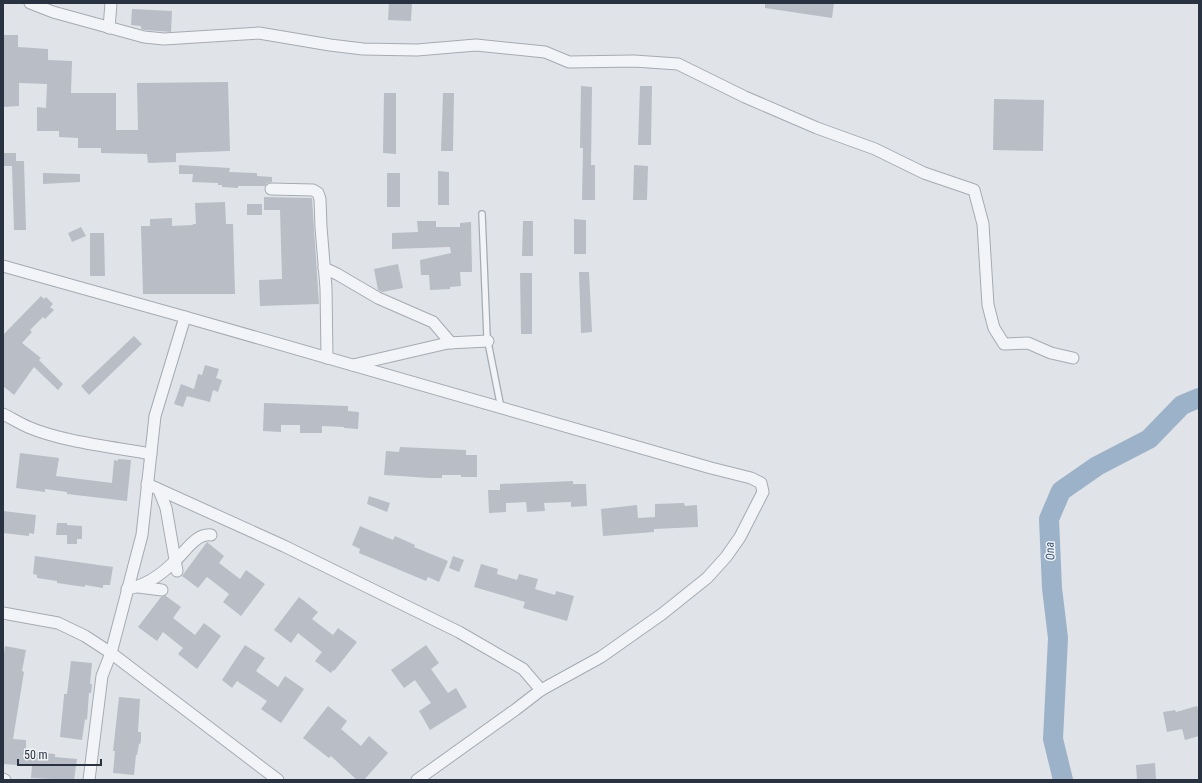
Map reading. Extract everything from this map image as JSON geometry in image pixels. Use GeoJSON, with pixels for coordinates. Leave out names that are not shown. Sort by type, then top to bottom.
{"type":"FeatureCollection","features":[{"type":"Feature","properties":{"kind":"street"},"geometry":{"type":"LineString","coordinates":[[30,3],[53,12],[109,28],[144,37],[164,39],[259,33],[363,49],[417,50],[476,45],[545,52],[569,62],[634,61],[678,64],[745,97],[817,128],[875,149],[924,173],[974,190],[983,224],[988,305],[994,328],[1004,344],[1028,343],[1051,353],[1073,358]]}},
{"type":"Feature","properties":{"kind":"street"},"geometry":{"type":"LineString","coordinates":[[109,28],[111,3]]}},
{"type":"Feature","properties":{"kind":"street"},"geometry":{"type":"LineString","coordinates":[[271,189],[313,190],[318,193],[320,199],[326,288],[327,358]]}},
{"type":"Feature","properties":{"kind":"street"},"geometry":{"type":"LineString","coordinates":[[3,266],[711,468],[751,478],[760,483],[763,492],[740,537],[726,557],[706,578],[662,614],[601,657],[541,690],[417,780]]}},
{"type":"Feature","properties":{"kind":"street"},"geometry":{"type":"LineString","coordinates":[[324,268],[378,298],[433,322],[451,342]]}},
{"type":"Feature","properties":{"kind":"street"},"geometry":{"type":"LineString","coordinates":[[89,780],[102,676],[132,588],[142,536],[155,416],[185,317]]}},
{"type":"Feature","properties":{"kind":"street"},"geometry":{"type":"LineString","coordinates":[[352,366],[451,342],[488,341]]}},
{"type":"Feature","properties":{"kind":"street"},"geometry":{"type":"LineString","coordinates":[[3,414],[28,427],[55,436],[90,444],[151,454]]}},
{"type":"Feature","properties":{"kind":"street"},"geometry":{"type":"LineString","coordinates":[[147,484],[284,546],[459,632],[523,669],[541,690]]}},
{"type":"Feature","properties":{"kind":"street"},"geometry":{"type":"LineString","coordinates":[[159,490],[166,508],[176,566]]}},
{"type":"Feature","properties":{"kind":"street"},"geometry":{"type":"LineString","coordinates":[[132,588],[176,566],[195,541],[207,534],[211,535]]}},
{"type":"Feature","properties":{"kind":"street"},"geometry":{"type":"LineString","coordinates":[[132,588],[162,590]]}},
{"type":"Feature","properties":{"kind":"street"},"geometry":{"type":"LineString","coordinates":[[3,613],[58,623],[85,636],[111,653],[278,780]]}},
{"type":"Feature","properties":{"kind":"lane"},"geometry":{"type":"LineString","coordinates":[[482,214],[488,341],[501,408]]}},
{"type":"Feature","properties":{"kind":"building"},"geometry":{"type":"Polygon","coordinates":[[[389,3],[412,3],[411,21],[388,20],[389,3]]]}},
{"type":"Feature","properties":{"kind":"building"},"geometry":{"type":"Polygon","coordinates":[[[765,3],[834,3],[832,18],[765,8],[765,3]]]}},
{"type":"Feature","properties":{"kind":"building"},"geometry":{"type":"Polygon","coordinates":[[[132,9],[172,11],[171,32],[145,30],[141,29],[141,26],[131,25],[132,9]]]}},
{"type":"Feature","properties":{"kind":"building"},"geometry":{"type":"Polygon","coordinates":[[[3,35],[18,35],[18,47],[48,49],[48,60],[72,61],[71,93],[116,93],[116,130],[138,130],[137,83],[228,82],[230,151],[176,153],[176,162],[148,163],[147,154],[101,153],[101,148],[78,148],[78,138],[59,137],[59,131],[37,131],[37,107],[46,108],[47,84],[19,83],[19,106],[3,107],[3,35]]]}},
{"type":"Feature","properties":{"kind":"building"},"geometry":{"type":"Polygon","coordinates":[[[581,86],[592,87],[591,165],[595,165],[595,200],[582,200],[583,148],[580,148],[581,86]]]}},
{"type":"Feature","properties":{"kind":"building"},"geometry":{"type":"Polygon","coordinates":[[[640,86],[652,86],[651,145],[638,145],[640,86]]]}},
{"type":"Feature","properties":{"kind":"building"},"geometry":{"type":"Polygon","coordinates":[[[384,93],[396,93],[396,154],[383,153],[384,93]]]}},
{"type":"Feature","properties":{"kind":"building"},"geometry":{"type":"Polygon","coordinates":[[[443,93],[454,93],[453,151],[441,151],[443,93]]]}},
{"type":"Feature","properties":{"kind":"building"},"geometry":{"type":"Polygon","coordinates":[[[994,99],[1044,100],[1043,151],[993,150],[994,99]]]}},
{"type":"Feature","properties":{"kind":"building"},"geometry":{"type":"Polygon","coordinates":[[[3,153],[16,153],[16,161],[24,161],[26,230],[14,230],[12,166],[3,166],[3,153]]]}},
{"type":"Feature","properties":{"kind":"building"},"geometry":{"type":"Polygon","coordinates":[[[179,165],[230,168],[229,172],[257,173],[257,176],[272,177],[272,182],[267,183],[265,186],[238,186],[238,188],[222,187],[222,185],[218,185],[218,183],[192,182],[193,174],[179,174],[179,165]]]}},
{"type":"Feature","properties":{"kind":"building"},"geometry":{"type":"Polygon","coordinates":[[[634,165],[648,166],[647,200],[633,200],[634,165]]]}},
{"type":"Feature","properties":{"kind":"building"},"geometry":{"type":"Polygon","coordinates":[[[438,171],[449,172],[449,205],[438,205],[438,171]]]}},
{"type":"Feature","properties":{"kind":"building"},"geometry":{"type":"Polygon","coordinates":[[[43,173],[80,174],[80,182],[43,184],[43,173]]]}},
{"type":"Feature","properties":{"kind":"building"},"geometry":{"type":"Polygon","coordinates":[[[387,173],[400,173],[400,207],[387,207],[387,173]]]}},
{"type":"Feature","properties":{"kind":"building"},"geometry":{"type":"Polygon","coordinates":[[[264,197],[312,198],[319,304],[260,306],[259,280],[282,279],[280,210],[264,210],[264,197]]]}},
{"type":"Feature","properties":{"kind":"building"},"geometry":{"type":"Polygon","coordinates":[[[225,202],[226,224],[233,224],[235,294],[143,294],[141,226],[150,226],[150,219],[172,218],[172,226],[193,225],[196,224],[195,203],[225,202]]]}},
{"type":"Feature","properties":{"kind":"building"},"geometry":{"type":"Polygon","coordinates":[[[247,204],[262,204],[262,215],[247,215],[247,204]]]}},
{"type":"Feature","properties":{"kind":"building"},"geometry":{"type":"Polygon","coordinates":[[[574,219],[586,220],[586,254],[574,254],[574,219]]]}},
{"type":"Feature","properties":{"kind":"building"},"geometry":{"type":"Polygon","coordinates":[[[417,221],[436,221],[436,227],[460,227],[460,223],[471,222],[472,272],[460,272],[461,286],[450,287],[450,289],[430,290],[429,275],[421,275],[420,260],[451,253],[450,247],[392,249],[392,233],[418,232],[417,221]]]}},
{"type":"Feature","properties":{"kind":"building"},"geometry":{"type":"Polygon","coordinates":[[[523,221],[533,221],[533,256],[522,256],[523,221]]]}},
{"type":"Feature","properties":{"kind":"building"},"geometry":{"type":"Polygon","coordinates":[[[81,227],[86,236],[72,242],[68,233],[81,227]]]}},
{"type":"Feature","properties":{"kind":"building"},"geometry":{"type":"Polygon","coordinates":[[[90,233],[104,233],[105,276],[90,276],[90,233]]]}},
{"type":"Feature","properties":{"kind":"building"},"geometry":{"type":"Polygon","coordinates":[[[398,264],[403,288],[382,292],[378,290],[374,269],[398,264]]]}},
{"type":"Feature","properties":{"kind":"building"},"geometry":{"type":"Polygon","coordinates":[[[579,272],[589,272],[592,332],[581,333],[579,272]]]}},
{"type":"Feature","properties":{"kind":"building"},"geometry":{"type":"Polygon","coordinates":[[[520,273],[532,273],[532,334],[521,334],[520,273]]]}},
{"type":"Feature","properties":{"kind":"building"},"geometry":{"type":"Polygon","coordinates":[[[41,296],[44,299],[46,297],[53,304],[50,307],[54,310],[45,319],[43,317],[30,330],[32,332],[22,343],[41,358],[39,360],[63,384],[58,390],[34,367],[14,395],[3,386],[3,335],[41,296]]]}},
{"type":"Feature","properties":{"kind":"building"},"geometry":{"type":"Polygon","coordinates":[[[134,336],[142,344],[89,395],[81,386],[134,336]]]}},
{"type":"Feature","properties":{"kind":"building"},"geometry":{"type":"Polygon","coordinates":[[[205,365],[219,369],[216,378],[222,380],[218,392],[213,390],[210,402],[187,396],[183,407],[174,404],[181,384],[194,389],[198,374],[202,375],[205,365]]]}},
{"type":"Feature","properties":{"kind":"building"},"geometry":{"type":"Polygon","coordinates":[[[264,403],[348,406],[348,411],[359,412],[358,429],[322,426],[322,433],[300,433],[300,425],[281,425],[281,432],[263,431],[264,403]]]}},
{"type":"Feature","properties":{"kind":"building"},"geometry":{"type":"Polygon","coordinates":[[[400,447],[466,450],[466,455],[477,455],[477,477],[442,475],[442,478],[430,478],[384,475],[386,451],[399,452],[400,447]]]}},
{"type":"Feature","properties":{"kind":"building"},"geometry":{"type":"Polygon","coordinates":[[[20,453],[59,458],[56,476],[112,483],[114,460],[131,460],[127,501],[67,494],[67,492],[45,489],[45,492],[16,488],[20,453]]]}},
{"type":"Feature","properties":{"kind":"building"},"geometry":{"type":"Polygon","coordinates":[[[573,481],[573,484],[586,484],[587,506],[571,507],[571,502],[544,503],[545,511],[527,512],[526,502],[506,503],[506,512],[489,513],[488,490],[500,490],[500,484],[573,481]]]}},
{"type":"Feature","properties":{"kind":"building"},"geometry":{"type":"Polygon","coordinates":[[[369,496],[390,503],[387,512],[367,504],[369,496]]]}},
{"type":"Feature","properties":{"kind":"building"},"geometry":{"type":"Polygon","coordinates":[[[684,503],[685,506],[697,505],[698,527],[654,529],[654,532],[603,536],[601,509],[637,505],[638,518],[655,517],[655,504],[684,503]]]}},
{"type":"Feature","properties":{"kind":"building"},"geometry":{"type":"Polygon","coordinates":[[[3,511],[36,515],[34,534],[29,533],[29,536],[3,533],[3,511]]]}},
{"type":"Feature","properties":{"kind":"building"},"geometry":{"type":"Polygon","coordinates":[[[57,523],[82,526],[82,539],[77,539],[77,544],[67,544],[67,535],[56,535],[57,523]]]}},
{"type":"Feature","properties":{"kind":"building"},"geometry":{"type":"Polygon","coordinates":[[[360,526],[393,540],[395,536],[415,545],[414,547],[448,561],[439,582],[428,577],[426,581],[359,553],[360,549],[352,545],[360,526]]]}},
{"type":"Feature","properties":{"kind":"building"},"geometry":{"type":"Polygon","coordinates":[[[207,542],[224,556],[219,563],[240,579],[246,570],[265,584],[241,616],[223,602],[229,594],[207,577],[198,588],[182,576],[207,542]]]}},
{"type":"Feature","properties":{"kind":"building"},"geometry":{"type":"Polygon","coordinates":[[[35,556],[113,567],[110,585],[103,585],[103,588],[85,585],[85,587],[57,583],[57,581],[37,578],[37,575],[33,574],[35,556]]]}},
{"type":"Feature","properties":{"kind":"building"},"geometry":{"type":"Polygon","coordinates":[[[453,556],[464,560],[459,572],[449,568],[453,556]]]}},
{"type":"Feature","properties":{"kind":"building"},"geometry":{"type":"Polygon","coordinates":[[[481,564],[498,569],[497,574],[517,580],[519,574],[538,579],[535,589],[555,595],[556,591],[574,596],[567,621],[523,608],[525,602],[474,587],[481,564]]]}},
{"type":"Feature","properties":{"kind":"building"},"geometry":{"type":"Polygon","coordinates":[[[166,596],[181,607],[173,618],[195,635],[204,623],[221,636],[197,669],[178,654],[183,648],[163,632],[157,641],[138,627],[161,597],[166,596]]]}},
{"type":"Feature","properties":{"kind":"building"},"geometry":{"type":"Polygon","coordinates":[[[299,597],[318,612],[312,619],[333,635],[338,628],[357,642],[331,673],[315,661],[322,652],[298,633],[291,643],[274,630],[299,597]]]}},
{"type":"Feature","properties":{"kind":"building"},"geometry":{"type":"Polygon","coordinates":[[[245,645],[265,658],[256,671],[278,687],[285,676],[304,689],[281,723],[261,709],[267,701],[237,681],[232,688],[222,680],[245,645]]]}},
{"type":"Feature","properties":{"kind":"building"},"geometry":{"type":"Polygon","coordinates":[[[426,645],[439,663],[431,669],[448,693],[456,688],[467,707],[430,730],[419,711],[431,703],[415,680],[404,688],[391,670],[426,645]]]}},
{"type":"Feature","properties":{"kind":"building"},"geometry":{"type":"Polygon","coordinates":[[[5,646],[26,650],[22,671],[24,672],[13,739],[26,740],[26,750],[29,750],[29,752],[55,754],[55,757],[77,759],[74,780],[31,778],[32,766],[3,764],[3,661],[5,646]]]}},
{"type":"Feature","properties":{"kind":"building"},"geometry":{"type":"Polygon","coordinates":[[[71,661],[92,663],[90,684],[92,684],[91,693],[89,693],[87,720],[85,719],[82,740],[60,737],[64,694],[67,694],[71,661]]]}},
{"type":"Feature","properties":{"kind":"building"},"geometry":{"type":"Polygon","coordinates":[[[119,697],[140,699],[138,732],[141,732],[141,741],[136,755],[134,775],[113,773],[115,751],[113,751],[119,697]]]}},
{"type":"Feature","properties":{"kind":"building"},"geometry":{"type":"Polygon","coordinates":[[[328,706],[347,721],[341,729],[361,746],[369,736],[388,753],[364,780],[357,780],[331,756],[329,758],[303,738],[328,706]]]}},
{"type":"Feature","properties":{"kind":"building"},"geometry":{"type":"Polygon","coordinates":[[[1197,706],[1199,713],[1199,736],[1185,740],[1182,729],[1167,732],[1163,712],[1175,710],[1176,712],[1197,706]]]}},
{"type":"Feature","properties":{"kind":"building"},"geometry":{"type":"Polygon","coordinates":[[[1155,763],[1156,780],[1137,780],[1136,765],[1155,763]]]}},
{"type":"Feature","properties":{"kind":"waterway","name":"Ona"},"geometry":{"type":"LineString","coordinates":[[1063,780],[1053,739],[1058,638],[1052,588],[1049,519],[1061,491],[1097,466],[1149,439],[1182,405],[1199,398]]}}]}
